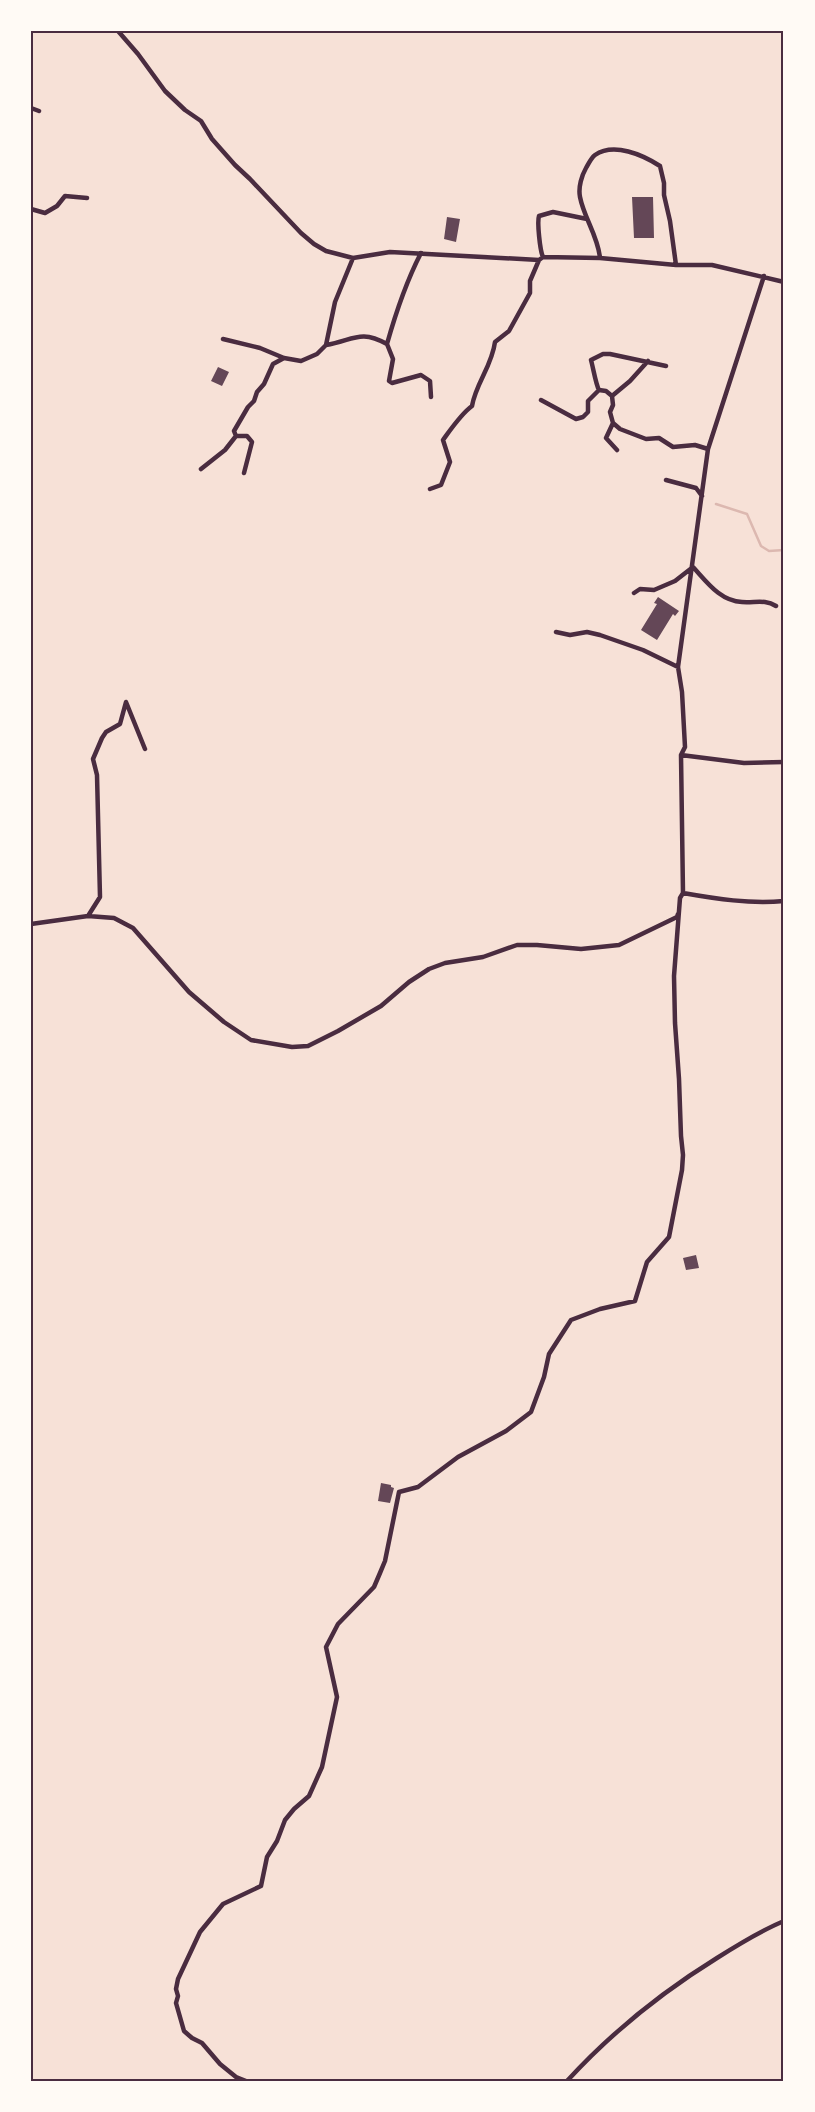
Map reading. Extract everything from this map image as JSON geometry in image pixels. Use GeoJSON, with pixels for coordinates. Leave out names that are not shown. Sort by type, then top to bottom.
{"type":"FeatureCollection","features":[{"type":"Feature","properties":{"kind":"street"},"geometry":{"type":"LineString","coordinates":[[118,31],[138,54],[165,91],[185,110],[201,121],[212,139],[235,165],[301,233],[326,251],[353,258],[390,252],[541,258],[600,258],[676,265],[712,265],[784,282]]}},
{"type":"Feature","properties":{"kind":"street"},"geometry":{"type":"LineString","coordinates":[[31,108],[39,111]]}},
{"type":"Feature","properties":{"kind":"street"},"geometry":{"type":"LineString","coordinates":[[600,258],[599,248],[579,196],[582,175],[594,156],[603,151],[612,150],[646,157],[660,166],[676,265]]}},
{"type":"Feature","properties":{"kind":"street"},"geometry":{"type":"LineString","coordinates":[[31,208],[45,213],[58,206],[65,196],[87,198]]}},
{"type":"Feature","properties":{"kind":"street"},"geometry":{"type":"LineString","coordinates":[[430,489],[441,484],[450,462],[443,440],[461,420],[464,413],[472,406],[474,395],[489,367],[495,342],[509,330],[530,293],[530,281],[541,258],[541,241],[537,222],[539,216],[553,212],[587,219]]}},
{"type":"Feature","properties":{"kind":"street"},"geometry":{"type":"LineString","coordinates":[[421,254],[411,273],[394,319],[388,344],[393,359],[389,381],[392,383],[422,375],[430,381],[431,397]]}},
{"type":"Feature","properties":{"kind":"street"},"geometry":{"type":"LineString","coordinates":[[326,344],[335,302],[353,258]]}},
{"type":"Feature","properties":{"kind":"street"},"geometry":{"type":"LineString","coordinates":[[246,2081],[236,2077],[220,2064],[202,2043],[184,2031],[176,2003],[178,1979],[200,1932],[223,1904],[261,1886],[267,1857],[277,1841],[285,1820],[309,1796],[316,1782],[322,1767],[337,1697],[326,1647],[338,1624],[364,1599],[377,1580],[385,1561],[399,1492],[418,1487],[458,1457],[506,1432],[531,1412],[550,1354],[570,1320],[600,1309],[635,1301],[647,1262],[669,1237],[683,1155],[680,1136],[674,976],[682,896],[681,755],[685,747],[682,692],[678,667],[703,497],[708,449],[764,276]]}},
{"type":"Feature","properties":{"kind":"street"},"geometry":{"type":"LineString","coordinates":[[224,339],[260,348],[284,358],[300,361],[309,358],[326,344],[363,335],[376,338],[388,344]]}},
{"type":"Feature","properties":{"kind":"street"},"geometry":{"type":"LineString","coordinates":[[599,390],[596,386],[596,378],[591,360],[603,354],[648,360],[666,366]]}},
{"type":"Feature","properties":{"kind":"street"},"geometry":{"type":"LineString","coordinates":[[236,436],[234,431],[248,407],[254,401],[257,392],[264,384],[273,364],[284,358]]}},
{"type":"Feature","properties":{"kind":"street"},"geometry":{"type":"LineString","coordinates":[[612,396],[630,381],[648,360]]}},
{"type":"Feature","properties":{"kind":"street"},"geometry":{"type":"LineString","coordinates":[[599,390],[606,391],[612,396],[613,405],[610,412],[613,423],[606,438],[617,450]]}},
{"type":"Feature","properties":{"kind":"street"},"geometry":{"type":"LineString","coordinates":[[542,400],[576,419],[583,417],[588,412],[588,401],[599,390]]}},
{"type":"Feature","properties":{"kind":"street"},"geometry":{"type":"LineString","coordinates":[[613,423],[632,434],[646,439],[659,438],[673,446],[696,445],[708,449]]}},
{"type":"Feature","properties":{"kind":"street"},"geometry":{"type":"LineString","coordinates":[[201,469],[225,450],[236,436]]}},
{"type":"Feature","properties":{"kind":"street"},"geometry":{"type":"LineString","coordinates":[[236,436],[247,436],[252,442],[244,473]]}},
{"type":"Feature","properties":{"kind":"street"},"geometry":{"type":"LineString","coordinates":[[666,480],[696,488],[703,497]]}},
{"type":"Feature","properties":{"kind":"street"},"geometry":{"type":"LineString","coordinates":[[634,593],[640,589],[654,590],[675,581],[693,567]]}},
{"type":"Feature","properties":{"kind":"street"},"geometry":{"type":"LineString","coordinates":[[693,567],[714,592],[740,602],[768,600],[776,606]]}},
{"type":"Feature","properties":{"kind":"street"},"geometry":{"type":"LineString","coordinates":[[556,632],[570,635],[587,632],[600,635],[643,650],[678,667]]}},
{"type":"Feature","properties":{"kind":"street"},"geometry":{"type":"LineString","coordinates":[[88,916],[100,897],[97,775],[93,759],[106,732],[120,724],[126,702],[145,749]]}},
{"type":"Feature","properties":{"kind":"street"},"geometry":{"type":"LineString","coordinates":[[681,755],[744,763],[784,762]]}},
{"type":"Feature","properties":{"kind":"street"},"geometry":{"type":"LineString","coordinates":[[31,924],[88,916],[114,918],[133,928],[189,992],[224,1022],[251,1040],[292,1048],[308,1046],[338,1031],[381,1006],[423,974],[446,963],[483,958],[517,945],[537,944],[581,949],[618,945],[677,917],[682,896]]}},
{"type":"Feature","properties":{"kind":"street"},"geometry":{"type":"LineString","coordinates":[[682,896],[730,902],[784,901]]}},
{"type":"Feature","properties":{"kind":"street"},"geometry":{"type":"LineString","coordinates":[[567,2081],[596,2050],[666,1991],[762,1930],[784,1921]]}},
{"type":"Feature","properties":{"kind":"building"},"geometry":{"type":"Polygon","coordinates":[[[632,197],[653,197],[654,238],[634,238],[632,197]]]}},
{"type":"Feature","properties":{"kind":"building"},"geometry":{"type":"Polygon","coordinates":[[[447,217],[460,219],[456,242],[444,239],[447,217]]]}},
{"type":"Feature","properties":{"kind":"building"},"geometry":{"type":"Polygon","coordinates":[[[218,367],[229,372],[222,386],[211,381],[218,367]]]}},
{"type":"Feature","properties":{"kind":"building"},"geometry":{"type":"Polygon","coordinates":[[[658,597],[679,611],[675,616],[673,614],[657,640],[641,630],[657,604],[654,603],[658,597]]]}},
{"type":"Feature","properties":{"kind":"building"},"geometry":{"type":"Polygon","coordinates":[[[696,1255],[699,1268],[686,1270],[683,1258],[696,1255]]]}},
{"type":"Feature","properties":{"kind":"building"},"geometry":{"type":"Polygon","coordinates":[[[381,1483],[391,1485],[394,1488],[390,1503],[378,1501],[381,1483]]]}},
{"type":"Feature","properties":{"kind":"waterway"},"geometry":{"type":"LineString","coordinates":[[716,504],[747,514],[761,546],[769,551],[784,550]]}}]}
